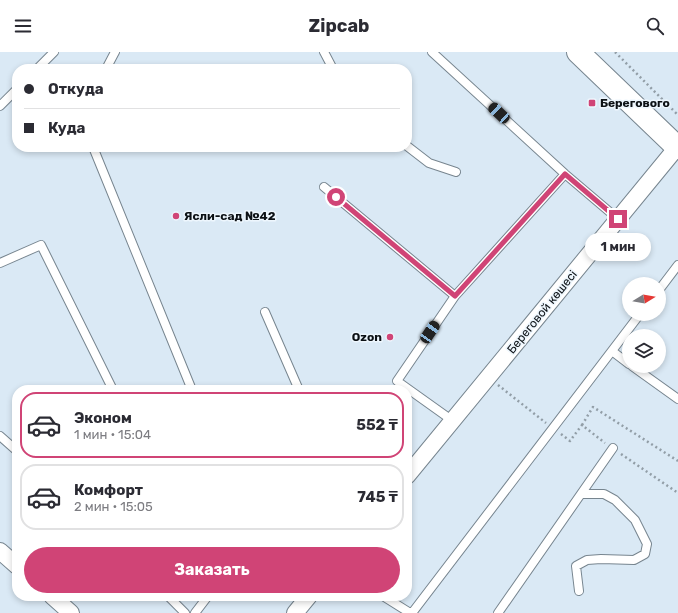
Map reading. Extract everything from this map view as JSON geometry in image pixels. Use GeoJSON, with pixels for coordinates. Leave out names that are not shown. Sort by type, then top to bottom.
{"type":"FeatureCollection","features":[{"type":"Feature","properties":{"kind":"main road"},"geometry":{"type":"LineString","coordinates":[[578,52],[678,147]]}},
{"type":"Feature","properties":{"kind":"street","name":"Береговой көшесі"},"geometry":{"type":"LineString","coordinates":[[412,470],[678,147]]}},
{"type":"Feature","properties":{"kind":"street"},"geometry":{"type":"LineString","coordinates":[[0,551],[12,562]]}},
{"type":"Feature","properties":{"kind":"street"},"geometry":{"type":"LineString","coordinates":[[58,601],[71,613]]}},
{"type":"Feature","properties":{"kind":"street"},"geometry":{"type":"LineString","coordinates":[[295,613],[305,601]]}},
{"type":"Feature","properties":{"kind":"lane"},"geometry":{"type":"LineString","coordinates":[[44,64],[54,52]]}},
{"type":"Feature","properties":{"kind":"lane"},"geometry":{"type":"LineString","coordinates":[[109,64],[115,52]]}},
{"type":"Feature","properties":{"kind":"lane"},"geometry":{"type":"LineString","coordinates":[[324,52],[330,64]]}},
{"type":"Feature","properties":{"kind":"lane"},"geometry":{"type":"LineString","coordinates":[[432,52],[565,174],[618,219]]}},
{"type":"Feature","properties":{"kind":"lane"},"geometry":{"type":"LineString","coordinates":[[0,106],[12,94]]}},
{"type":"Feature","properties":{"kind":"lane"},"geometry":{"type":"LineString","coordinates":[[412,150],[430,163],[456,172]]}},
{"type":"Feature","properties":{"kind":"lane"},"geometry":{"type":"LineString","coordinates":[[95,152],[190,385]]}},
{"type":"Feature","properties":{"kind":"lane"},"geometry":{"type":"LineString","coordinates":[[402,385],[397,381],[455,296],[565,174]]}},
{"type":"Feature","properties":{"kind":"lane"},"geometry":{"type":"LineString","coordinates":[[324,187],[455,296]]}},
{"type":"Feature","properties":{"kind":"lane"},"geometry":{"type":"LineString","coordinates":[[0,263],[41,245],[111,385]]}},
{"type":"Feature","properties":{"kind":"lane"},"geometry":{"type":"LineString","coordinates":[[666,281],[678,265]]}},
{"type":"Feature","properties":{"kind":"lane"},"geometry":{"type":"LineString","coordinates":[[265,312],[297,385]]}},
{"type":"Feature","properties":{"kind":"lane"},"geometry":{"type":"LineString","coordinates":[[391,601],[411,613],[635,321]]}},
{"type":"Feature","properties":{"kind":"lane"},"geometry":{"type":"LineString","coordinates":[[612,351],[622,359]]}},
{"type":"Feature","properties":{"kind":"lane"},"geometry":{"type":"LineString","coordinates":[[642,373],[678,399]]}},
{"type":"Feature","properties":{"kind":"lane"},"geometry":{"type":"LineString","coordinates":[[412,392],[452,421]]}},
{"type":"Feature","properties":{"kind":"lane"},"geometry":{"type":"LineString","coordinates":[[0,436],[12,447]]}},
{"type":"Feature","properties":{"kind":"lane"},"geometry":{"type":"LineString","coordinates":[[498,613],[613,448]]}},
{"type":"Feature","properties":{"kind":"lane"},"geometry":{"type":"LineString","coordinates":[[579,591],[576,566],[587,560],[634,560],[645,554],[647,544],[635,520],[615,500],[604,494],[582,494]]}},
{"type":"Feature","properties":{"kind":"lane"},"geometry":{"type":"LineString","coordinates":[[173,601],[185,613]]}},
{"type":"Feature","properties":{"kind":"lane"},"geometry":{"type":"LineString","coordinates":[[195,613],[204,601]]}},
{"type":"Feature","properties":{"kind":"path"},"geometry":{"type":"LineString","coordinates":[[615,52],[678,115]]}},
{"type":"Feature","properties":{"kind":"path"},"geometry":{"type":"LineString","coordinates":[[488,378],[570,441],[593,407],[678,461]]}},
{"type":"Feature","properties":{"kind":"path"},"geometry":{"type":"LineString","coordinates":[[582,425],[678,493]]}},
{"type":"Feature","properties":{"kind":"place","name":"Берегового"},"geometry":{"type":"Point","coordinates":[592,103]}},
{"type":"Feature","properties":{"kind":"place","name":"Ясли-сад №42"},"geometry":{"type":"Point","coordinates":[176,216]}},
{"type":"Feature","properties":{"kind":"place","name":"Ozon"},"geometry":{"type":"Point","coordinates":[390,337]}},
{"type":"Feature","properties":{"kind":"route"},"geometry":{"type":"LineString","coordinates":[[336,197],[455,296],[565,174],[618,219]]}}]}
